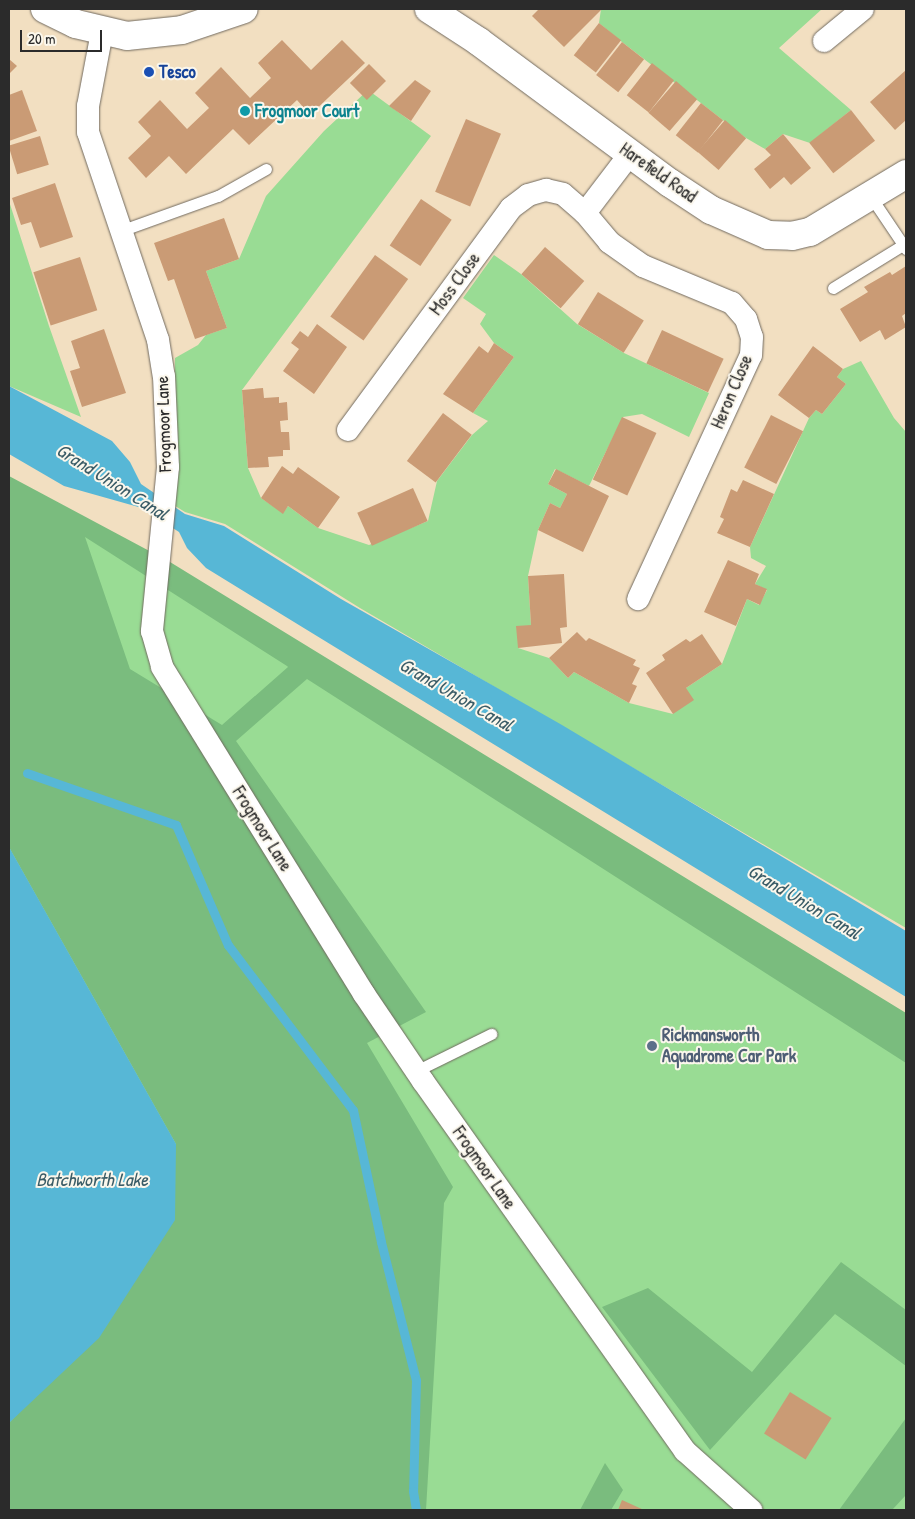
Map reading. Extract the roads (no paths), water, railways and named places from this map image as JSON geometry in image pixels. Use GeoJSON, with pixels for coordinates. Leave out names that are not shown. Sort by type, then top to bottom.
{"type":"FeatureCollection","features":[{"type":"Feature","properties":{"kind":"street"},"geometry":{"type":"LineString","coordinates":[[45,9],[102,32],[127,36],[182,30],[244,9]]}},
{"type":"Feature","properties":{"kind":"street","name":"Harefield Road"},"geometry":{"type":"LineString","coordinates":[[428,9],[478,41],[630,154],[711,210],[768,235],[792,236],[810,232],[871,197],[906,174]]}},
{"type":"Feature","properties":{"kind":"street"},"geometry":{"type":"LineString","coordinates":[[824,41],[863,9]]}},
{"type":"Feature","properties":{"kind":"street","name":"Frogmoor Lane"},"geometry":{"type":"LineString","coordinates":[[102,32],[88,106],[88,132],[158,340],[164,376],[168,467],[154,585],[152,631],[162,666],[364,994],[416,1071],[685,1451],[751,1510]]}},
{"type":"Feature","properties":{"kind":"street"},"geometry":{"type":"LineString","coordinates":[[585,213],[630,154]]}},
{"type":"Feature","properties":{"kind":"street","name":"Moss Close"},"geometry":{"type":"LineString","coordinates":[[348,430],[511,208],[528,195],[546,190],[563,194],[585,213]]}},
{"type":"Feature","properties":{"kind":"street","name":"Heron Close"},"geometry":{"type":"LineString","coordinates":[[585,213],[609,242],[643,266],[732,303],[746,318],[752,337],[751,355],[638,599]]}},
{"type":"Feature","properties":{"kind":"lane"},"geometry":{"type":"LineString","coordinates":[[120,231],[218,196],[266,169]]}},
{"type":"Feature","properties":{"kind":"lane"},"geometry":{"type":"LineString","coordinates":[[833,288],[905,246],[871,197]]}},
{"type":"Feature","properties":{"kind":"lane"},"geometry":{"type":"LineString","coordinates":[[416,1071],[491,1034]]}},
{"type":"Feature","properties":{"kind":"water","name":"Grand Union Canal"},"geometry":{"type":"Polygon","coordinates":[[[9,386],[112,441],[130,462],[141,484],[185,514],[224,526],[341,599],[562,725],[906,931],[906,997],[206,568],[187,548],[179,532],[142,508],[64,486],[9,454],[9,386]]]}},
{"type":"Feature","properties":{"kind":"water","name":"Batchworth Lake"},"geometry":{"type":"Polygon","coordinates":[[[9,847],[176,1144],[175,1220],[99,1338],[9,1423],[9,847]]]}},
{"type":"Feature","properties":{"kind":"waterway"},"geometry":{"type":"LineString","coordinates":[[27,773],[176,825],[228,945],[353,1110],[381,1242],[416,1380],[413,1491],[416,1510]]}},
{"type":"Feature","properties":{"kind":"place","name":"Tesco"},"geometry":{"type":"Point","coordinates":[149,72]}},
{"type":"Feature","properties":{"kind":"place","name":"Frogmoor Court"},"geometry":{"type":"Point","coordinates":[245,111]}},
{"type":"Feature","properties":{"kind":"place","name":"Rickmansworth Aquadrome Car Park"},"geometry":{"type":"Point","coordinates":[652,1046]}}]}
